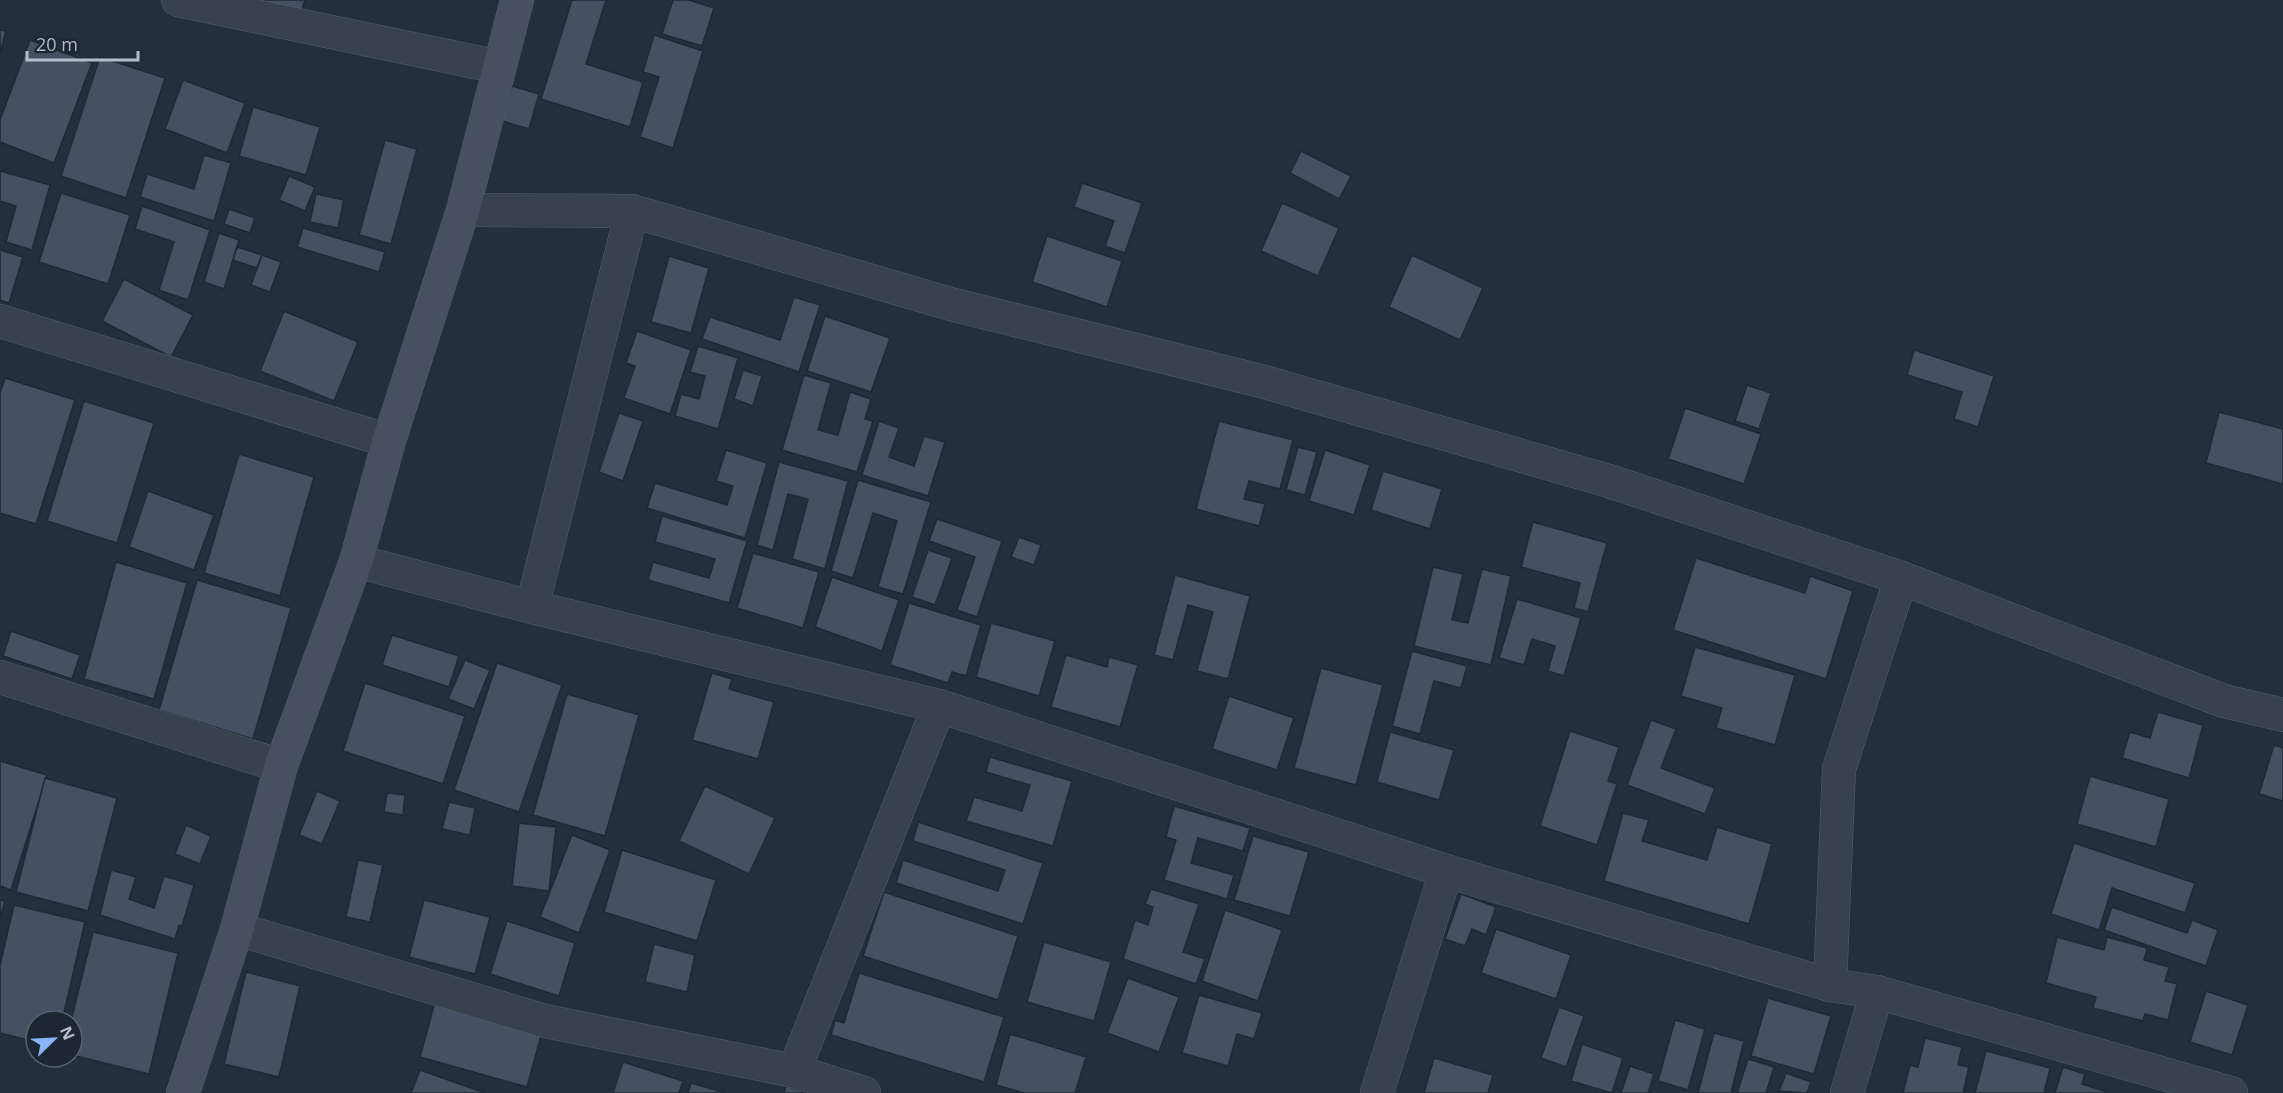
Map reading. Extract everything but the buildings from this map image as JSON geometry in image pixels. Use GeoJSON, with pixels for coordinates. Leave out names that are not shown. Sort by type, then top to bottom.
{"type":"FeatureCollection","features":[{"type":"Feature","properties":{"kind":"street"},"geometry":{"type":"LineString","coordinates":[[178,0],[499,68]]}},
{"type":"Feature","properties":{"kind":"street"},"geometry":{"type":"LineString","coordinates":[[183,1093],[237,929],[281,766],[356,561],[389,441],[463,210],[517,0]]}},
{"type":"Feature","properties":{"kind":"street"},"geometry":{"type":"LineString","coordinates":[[463,210],[632,211],[954,305],[1261,381],[1598,478],[1902,578],[2224,701],[2283,716]]}},
{"type":"Feature","properties":{"kind":"street"},"geometry":{"type":"LineString","coordinates":[[532,607],[632,211]]}},
{"type":"Feature","properties":{"kind":"street"},"geometry":{"type":"LineString","coordinates":[[0,321],[389,441]]}},
{"type":"Feature","properties":{"kind":"street"},"geometry":{"type":"LineString","coordinates":[[356,561],[532,607],[939,706],[1446,871],[1830,985],[1877,992],[2231,1093]]}},
{"type":"Feature","properties":{"kind":"street"},"geometry":{"type":"LineString","coordinates":[[1830,985],[1839,770],[1902,578]]}},
{"type":"Feature","properties":{"kind":"street"},"geometry":{"type":"LineString","coordinates":[[0,677],[281,766]]}},
{"type":"Feature","properties":{"kind":"street"},"geometry":{"type":"LineString","coordinates":[[794,1071],[939,706]]}},
{"type":"Feature","properties":{"kind":"street"},"geometry":{"type":"LineString","coordinates":[[1377,1093],[1446,871]]}},
{"type":"Feature","properties":{"kind":"street"},"geometry":{"type":"LineString","coordinates":[[237,929],[545,1021],[794,1071],[864,1093]]}},
{"type":"Feature","properties":{"kind":"street"},"geometry":{"type":"LineString","coordinates":[[1847,1093],[1877,992]]}}]}
